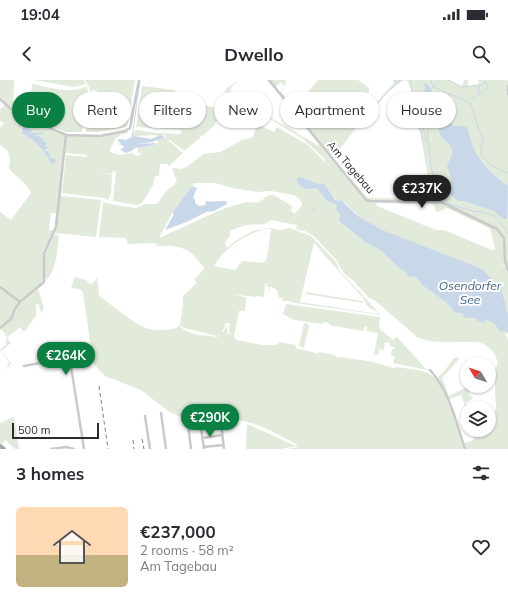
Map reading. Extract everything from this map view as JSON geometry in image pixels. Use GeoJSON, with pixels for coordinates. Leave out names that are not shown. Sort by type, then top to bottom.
{"type":"FeatureCollection","features":[{"type":"Feature","properties":{"kind":"street"},"geometry":{"type":"LineString","coordinates":[[0,99],[13,111],[66,135],[100,136],[128,130],[132,125],[139,80]]}},
{"type":"Feature","properties":{"kind":"street","name":"Am Tagebau"},"geometry":{"type":"LineString","coordinates":[[269,80],[366,200],[441,202],[497,229],[504,238],[508,270]]}},
{"type":"Feature","properties":{"kind":"street"},"geometry":{"type":"LineString","coordinates":[[508,86],[508,94]]}},
{"type":"Feature","properties":{"kind":"street"},"geometry":{"type":"LineString","coordinates":[[0,328],[11,319],[15,308],[20,302],[44,282],[44,253],[56,227],[66,135]]}},
{"type":"Feature","properties":{"kind":"street"},"geometry":{"type":"LineString","coordinates":[[0,287],[20,302]]}},
{"type":"Feature","properties":{"kind":"street"},"geometry":{"type":"LineString","coordinates":[[24,366],[66,358],[70,360],[84,449]]}},
{"type":"Feature","properties":{"kind":"street"},"geometry":{"type":"LineString","coordinates":[[430,370],[438,379],[444,390],[464,449]]}},
{"type":"Feature","properties":{"kind":"street"},"geometry":{"type":"LineString","coordinates":[[161,413],[166,449]]}},
{"type":"Feature","properties":{"kind":"street"},"geometry":{"type":"LineString","coordinates":[[145,416],[150,449]]}},
{"type":"Feature","properties":{"kind":"street"},"geometry":{"type":"LineString","coordinates":[[188,424],[191,449]]}},
{"type":"Feature","properties":{"kind":"street"},"geometry":{"type":"LineString","coordinates":[[224,445],[204,448],[201,428],[221,424],[224,445],[224,449]]}},
{"type":"Feature","properties":{"kind":"street"},"geometry":{"type":"LineString","coordinates":[[203,438],[222,435]]}},
{"type":"Feature","properties":{"kind":"street"},"geometry":{"type":"LineString","coordinates":[[51,449],[66,447],[74,449]]}},
{"type":"Feature","properties":{"kind":"shaded area"},"geometry":{"type":"Polygon","coordinates":[[[0,80],[14,80],[12,109],[0,98],[0,80]]]}},
{"type":"Feature","properties":{"kind":"shaded area"},"geometry":{"type":"Polygon","coordinates":[[[34,80],[83,80],[86,84],[74,87],[34,80]]]}},
{"type":"Feature","properties":{"kind":"shaded area"},"geometry":{"type":"Polygon","coordinates":[[[85,80],[135,80],[131,104],[131,92],[97,92],[97,90],[91,90],[90,92],[85,80]]]}},
{"type":"Feature","properties":{"kind":"shaded area"},"geometry":{"type":"Polygon","coordinates":[[[240,80],[232,86],[230,90],[231,92],[224,91],[232,84],[240,80]]]}},
{"type":"Feature","properties":{"kind":"shaded area"},"geometry":{"type":"Polygon","coordinates":[[[267,80],[280,95],[280,96],[267,80]]]}},
{"type":"Feature","properties":{"kind":"shaded area"},"geometry":{"type":"Polygon","coordinates":[[[270,80],[286,80],[285,86],[281,82],[275,87],[273,85],[274,82],[272,83],[270,80]]]}},
{"type":"Feature","properties":{"kind":"shaded area"},"geometry":{"type":"Polygon","coordinates":[[[318,80],[358,80],[369,88],[369,92],[308,92],[318,80]]]}},
{"type":"Feature","properties":{"kind":"shaded area"},"geometry":{"type":"Polygon","coordinates":[[[392,80],[406,80],[387,92],[379,101],[393,84],[394,82],[392,80]]]}},
{"type":"Feature","properties":{"kind":"shaded area"},"geometry":{"type":"Polygon","coordinates":[[[406,80],[449,80],[462,86],[464,80],[468,80],[468,86],[479,84],[478,80],[508,80],[508,269],[506,263],[505,238],[497,228],[443,203],[369,200],[333,158],[334,154],[331,155],[309,128],[357,128],[334,156],[334,159],[368,198],[434,199],[435,198],[427,172],[420,131],[417,128],[456,128],[456,92],[411,92],[406,80]]]}},
{"type":"Feature","properties":{"kind":"shaded area"},"geometry":{"type":"Polygon","coordinates":[[[32,84],[67,90],[81,89],[87,86],[88,92],[73,92],[73,128],[83,128],[82,132],[66,132],[56,128],[65,128],[65,92],[32,92],[32,84]]]}},
{"type":"Feature","properties":{"kind":"shaded area"},"geometry":{"type":"Polygon","coordinates":[[[142,86],[175,90],[175,92],[141,92],[142,86]]]}},
{"type":"Feature","properties":{"kind":"shaded area"},"geometry":{"type":"Polygon","coordinates":[[[5,105],[12,112],[12,128],[22,128],[21,131],[42,150],[50,162],[54,158],[50,157],[51,156],[48,154],[50,150],[45,151],[48,147],[45,146],[47,142],[42,141],[43,139],[40,138],[40,136],[35,136],[36,134],[45,132],[31,133],[33,129],[27,128],[47,128],[65,136],[61,196],[101,200],[96,237],[55,233],[55,228],[53,235],[43,250],[43,281],[20,301],[0,286],[0,212],[11,220],[31,193],[26,185],[9,168],[10,161],[8,152],[0,145],[0,128],[4,123],[1,121],[0,122],[0,109],[5,105]],[[51,213],[49,230],[54,231],[55,218],[61,216],[56,217],[56,213],[54,213],[53,216],[53,213],[51,213]]]}},
{"type":"Feature","properties":{"kind":"shaded area"},"geometry":{"type":"Polygon","coordinates":[[[139,106],[139,127],[136,127],[139,106]]]}},
{"type":"Feature","properties":{"kind":"shaded area"},"geometry":{"type":"Polygon","coordinates":[[[206,106],[214,107],[214,126],[202,136],[198,135],[201,137],[184,151],[168,140],[183,153],[169,166],[166,164],[160,164],[159,176],[155,176],[153,185],[142,203],[137,205],[113,201],[116,171],[113,171],[112,174],[99,173],[112,175],[111,193],[108,200],[104,198],[62,193],[66,155],[87,157],[87,155],[65,153],[67,136],[102,136],[128,131],[127,133],[116,138],[110,152],[120,155],[132,153],[137,156],[140,155],[141,152],[137,153],[138,147],[154,145],[159,142],[156,140],[165,138],[166,136],[132,136],[132,133],[137,130],[181,134],[181,130],[151,128],[206,128],[206,106]]]}},
{"type":"Feature","properties":{"kind":"shaded area"},"geometry":{"type":"Polygon","coordinates":[[[272,118],[280,123],[280,125],[272,120],[272,118]]]}},
{"type":"Feature","properties":{"kind":"shaded area"},"geometry":{"type":"Polygon","coordinates":[[[277,127],[308,145],[325,162],[325,159],[303,139],[285,128],[288,128],[319,146],[305,128],[307,128],[365,200],[440,203],[497,230],[504,239],[506,265],[499,265],[506,266],[508,271],[508,333],[505,334],[508,339],[508,449],[288,449],[297,447],[296,444],[270,430],[241,420],[222,419],[220,417],[219,420],[217,418],[178,416],[168,411],[141,390],[105,376],[93,363],[83,292],[79,289],[71,288],[75,277],[86,280],[90,284],[97,278],[99,296],[144,327],[152,330],[160,330],[177,328],[180,326],[187,332],[217,337],[221,332],[217,336],[184,328],[180,325],[183,296],[197,283],[194,280],[204,269],[199,261],[189,252],[178,247],[156,246],[157,243],[128,244],[126,238],[99,237],[103,202],[136,208],[145,204],[157,204],[165,192],[177,182],[172,168],[181,169],[188,166],[203,154],[220,152],[242,140],[253,137],[256,128],[266,128],[274,132],[277,127]],[[299,177],[308,189],[318,188],[325,199],[337,205],[336,209],[341,214],[339,221],[365,242],[380,250],[400,269],[405,271],[407,275],[416,277],[422,285],[458,313],[484,322],[491,322],[499,331],[471,265],[383,230],[360,217],[345,203],[333,198],[324,183],[315,183],[299,177]],[[194,183],[172,213],[159,238],[225,208],[247,202],[258,203],[269,195],[274,195],[292,206],[291,211],[295,214],[302,205],[301,200],[294,195],[271,191],[257,192],[215,183],[194,183]],[[376,204],[377,206],[436,230],[444,230],[492,250],[495,249],[489,228],[449,209],[446,208],[438,212],[436,211],[434,205],[431,204],[376,204]],[[271,220],[268,222],[246,225],[230,231],[230,236],[225,242],[227,248],[252,231],[269,228],[280,230],[290,228],[311,236],[336,262],[339,270],[381,315],[282,301],[282,298],[279,298],[277,290],[270,286],[268,299],[269,287],[266,285],[269,285],[265,283],[264,297],[229,294],[246,297],[245,311],[239,311],[234,337],[236,340],[261,345],[277,345],[279,342],[295,345],[296,348],[319,354],[319,352],[335,355],[337,358],[340,357],[373,362],[393,368],[396,367],[418,370],[431,375],[436,379],[443,393],[446,393],[438,377],[454,358],[460,358],[442,378],[449,396],[460,390],[460,393],[469,393],[473,398],[469,401],[463,401],[461,395],[449,399],[460,431],[460,437],[462,437],[464,443],[474,440],[474,437],[496,437],[495,393],[497,361],[496,356],[488,347],[478,342],[438,342],[417,337],[377,302],[368,297],[354,281],[346,275],[337,261],[314,236],[303,230],[296,229],[297,225],[271,220]],[[265,229],[243,238],[236,243],[224,253],[214,266],[235,270],[242,261],[264,263],[267,258],[271,229],[265,229]],[[314,242],[300,302],[379,314],[368,307],[363,298],[314,242]],[[226,323],[221,332],[223,332],[228,325],[227,333],[232,335],[229,332],[230,323],[226,323]]]}},
{"type":"Feature","properties":{"kind":"shaded area"},"geometry":{"type":"Polygon","coordinates":[[[87,128],[121,128],[97,132],[86,132],[87,128]]]}},
{"type":"Feature","properties":{"kind":"shaded area"},"geometry":{"type":"Polygon","coordinates":[[[55,234],[59,235],[56,259],[50,276],[46,280],[44,262],[46,250],[55,234]]]}},
{"type":"Feature","properties":{"kind":"shaded area"},"geometry":{"type":"Polygon","coordinates":[[[47,281],[38,289],[44,308],[41,313],[39,304],[36,304],[36,316],[24,332],[20,327],[9,336],[5,331],[9,337],[7,338],[11,343],[1,351],[11,363],[6,371],[9,362],[0,350],[6,344],[7,337],[1,328],[8,323],[20,304],[47,281]]]}},
{"type":"Feature","properties":{"kind":"shaded area"},"geometry":{"type":"Polygon","coordinates":[[[0,288],[19,302],[11,318],[0,327],[0,288]]]}},
{"type":"Feature","properties":{"kind":"shaded area"},"geometry":{"type":"Polygon","coordinates":[[[306,292],[362,301],[364,303],[305,294],[306,292]]]}},
{"type":"Feature","properties":{"kind":"shaded area"},"geometry":{"type":"Polygon","coordinates":[[[286,304],[380,317],[379,328],[393,340],[397,337],[427,370],[393,363],[395,357],[391,355],[392,349],[395,347],[390,346],[390,343],[385,342],[384,350],[379,349],[378,355],[374,355],[378,333],[367,331],[367,326],[365,326],[363,331],[329,325],[329,323],[323,322],[323,324],[294,320],[283,314],[286,304]]]}},
{"type":"Feature","properties":{"kind":"shaded area"},"geometry":{"type":"Polygon","coordinates":[[[304,323],[308,324],[309,326],[304,348],[299,346],[304,323]]]}},
{"type":"Feature","properties":{"kind":"shaded area"},"geometry":{"type":"Polygon","coordinates":[[[14,417],[19,449],[15,449],[5,440],[2,444],[7,449],[5,449],[0,445],[0,423],[14,417]]]}},
{"type":"Feature","properties":{"kind":"shaded area"},"geometry":{"type":"Polygon","coordinates":[[[247,424],[296,446],[282,449],[246,449],[247,424]]]}},
{"type":"Feature","properties":{"kind":"water"},"geometry":{"type":"Polygon","coordinates":[[[426,83],[432,92],[423,92],[425,88],[424,84],[426,83]]]}},
{"type":"Feature","properties":{"kind":"water"},"geometry":{"type":"Polygon","coordinates":[[[456,126],[464,126],[468,128],[473,146],[481,161],[493,174],[508,186],[507,219],[503,219],[494,211],[464,201],[458,201],[450,194],[451,177],[447,166],[452,152],[449,144],[440,134],[438,128],[456,128],[456,126]]]}},
{"type":"Feature","properties":{"kind":"water"},"geometry":{"type":"Polygon","coordinates":[[[22,128],[34,129],[31,133],[45,132],[35,136],[41,136],[40,138],[44,138],[43,141],[47,142],[45,146],[48,147],[45,151],[50,151],[48,154],[51,154],[50,157],[56,160],[53,164],[51,164],[46,154],[39,146],[22,133],[22,128]]]}},
{"type":"Feature","properties":{"kind":"water"},"geometry":{"type":"Polygon","coordinates":[[[161,135],[165,137],[152,142],[137,144],[156,143],[154,145],[135,148],[126,153],[120,150],[124,147],[122,145],[117,144],[121,143],[117,141],[119,139],[125,140],[135,136],[151,139],[161,135]]]}},
{"type":"Feature","properties":{"kind":"water","name":"Osendorfer See"},"geometry":{"type":"Polygon","coordinates":[[[299,177],[315,183],[324,183],[335,200],[342,201],[358,216],[383,230],[482,269],[501,288],[508,315],[508,332],[499,331],[495,325],[489,321],[484,321],[485,323],[474,318],[466,318],[462,314],[455,312],[448,304],[422,285],[416,277],[408,276],[405,271],[400,269],[380,250],[365,242],[339,221],[340,215],[336,209],[337,205],[326,200],[317,188],[307,189],[300,186],[296,180],[299,177]]]}},
{"type":"Feature","properties":{"kind":"water"},"geometry":{"type":"Polygon","coordinates":[[[192,186],[197,188],[193,198],[195,199],[195,203],[199,206],[206,205],[206,201],[226,201],[227,204],[214,211],[206,212],[189,221],[165,230],[174,214],[172,213],[192,186]]]}},
{"type":"Feature","properties":{"kind":"waterway"},"geometry":{"type":"LineString","coordinates":[[132,138],[140,80]]}},
{"type":"Feature","properties":{"kind":"waterway"},"geometry":{"type":"LineString","coordinates":[[395,80],[400,80]]}},
{"type":"Feature","properties":{"kind":"waterway"},"geometry":{"type":"LineString","coordinates":[[379,102],[386,93],[401,80]]}},
{"type":"Feature","properties":{"kind":"waterway"},"geometry":{"type":"LineString","coordinates":[[410,80],[415,101],[413,121],[421,130],[423,140],[428,142],[431,167],[439,196],[452,205],[495,216],[508,233]]}},
{"type":"Feature","properties":{"kind":"waterway"},"geometry":{"type":"LineString","coordinates":[[431,80],[433,87]]}},
{"type":"Feature","properties":{"kind":"waterway"},"geometry":{"type":"LineString","coordinates":[[434,87],[440,80]]}},
{"type":"Feature","properties":{"kind":"waterway"},"geometry":{"type":"LineString","coordinates":[[448,80],[462,87],[483,85],[485,82]]}},
{"type":"Feature","properties":{"kind":"waterway"},"geometry":{"type":"LineString","coordinates":[[472,99],[487,88],[488,86],[485,82],[486,80]]}},
{"type":"Feature","properties":{"kind":"waterway"},"geometry":{"type":"LineString","coordinates":[[478,95],[481,85]]}},
{"type":"Feature","properties":{"kind":"waterway"},"geometry":{"type":"LineString","coordinates":[[433,87],[470,103],[479,131],[484,139],[481,149],[483,157],[490,164],[508,173]]}},
{"type":"Feature","properties":{"kind":"waterway"},"geometry":{"type":"LineString","coordinates":[[423,128],[426,140]]}},
{"type":"Feature","properties":{"kind":"waterway"},"geometry":{"type":"LineString","coordinates":[[428,140],[427,131],[429,128]]}},
{"type":"Feature","properties":{"kind":"waterway"},"geometry":{"type":"LineString","coordinates":[[311,211],[316,209]]}},
{"type":"Feature","properties":{"kind":"railway"},"geometry":{"type":"LineString","coordinates":[[99,386],[108,449]]}},
{"type":"Feature","properties":{"kind":"railway"},"geometry":{"type":"LineString","coordinates":[[142,439],[144,449]]}},
{"type":"Feature","properties":{"kind":"railway"},"geometry":{"type":"LineString","coordinates":[[133,440],[134,449]]}}]}
